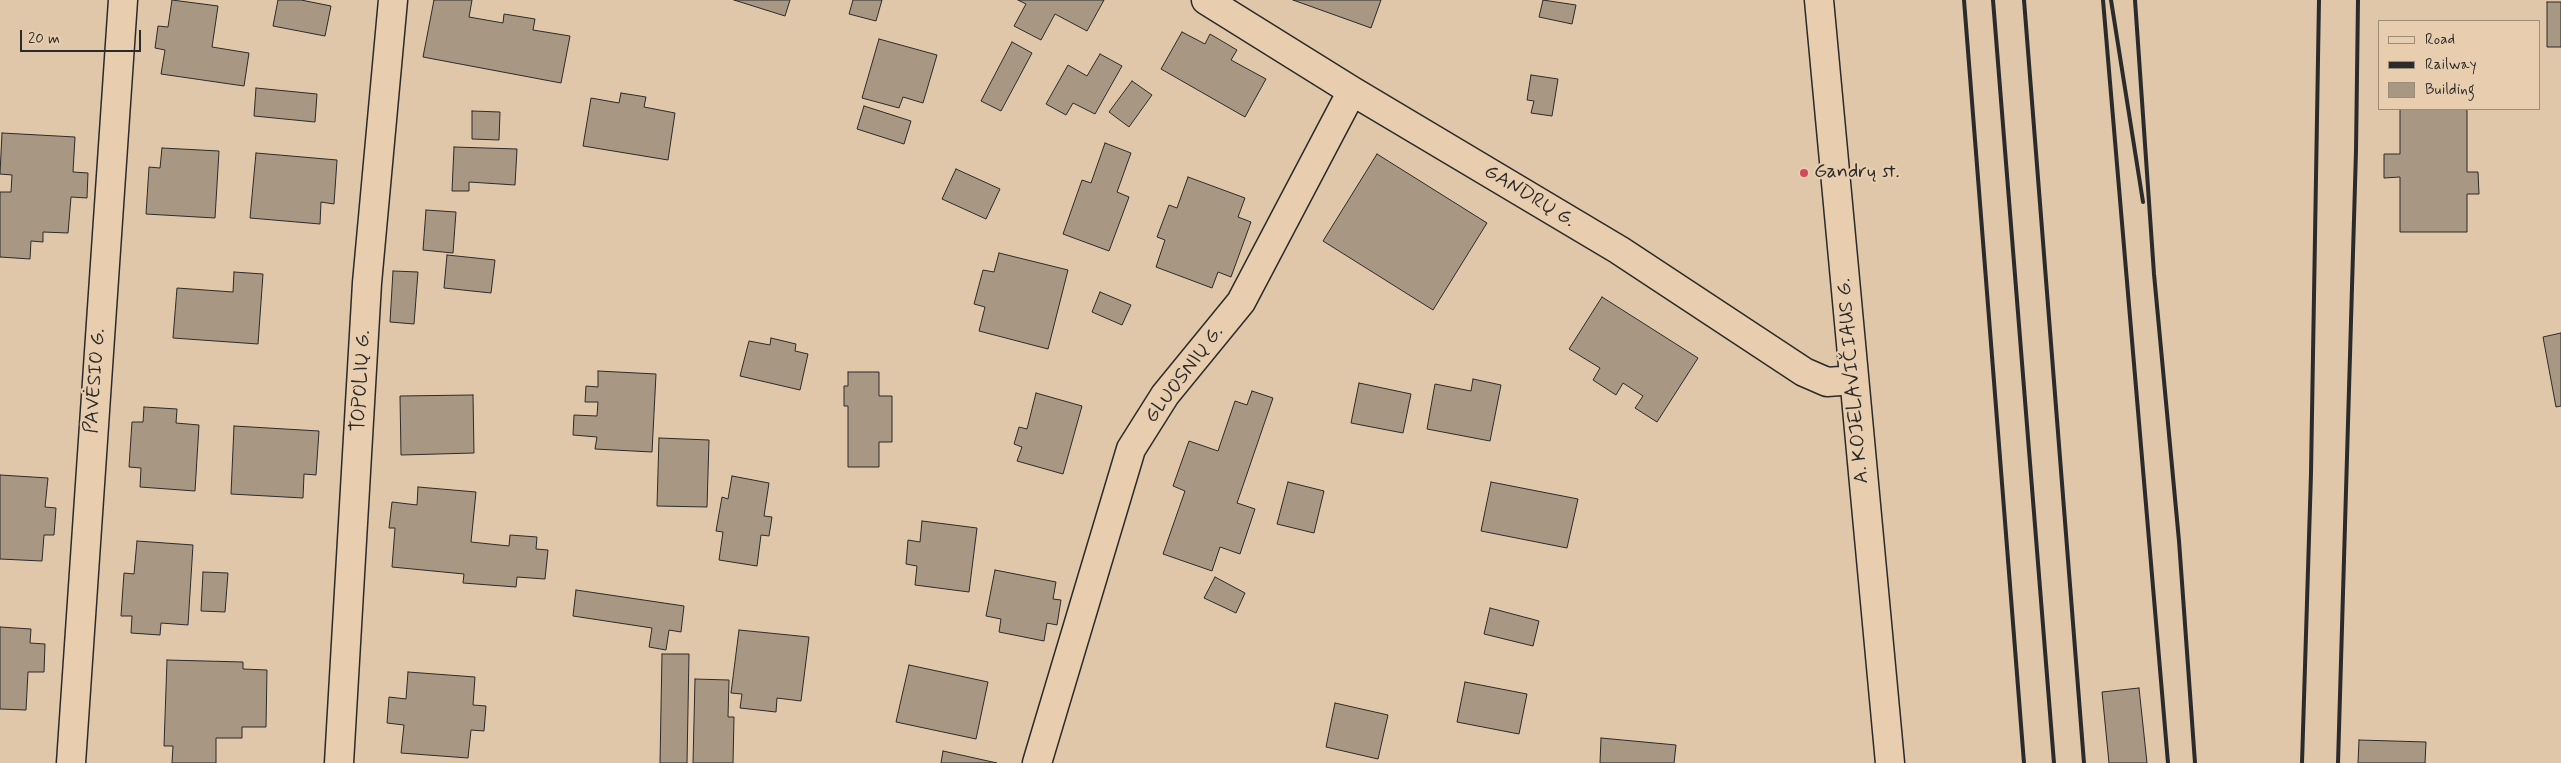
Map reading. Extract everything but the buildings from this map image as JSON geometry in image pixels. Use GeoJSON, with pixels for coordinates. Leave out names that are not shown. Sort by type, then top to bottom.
{"type":"FeatureCollection","features":[{"type":"Feature","properties":{"kind":"street","name":"PAVĖSIO G."},"geometry":{"type":"LineString","coordinates":[[70,763],[123,0]]}},
{"type":"Feature","properties":{"kind":"street","name":"TOPOLIŲ G."},"geometry":{"type":"LineString","coordinates":[[339,763],[367,283],[393,0]]}},
{"type":"Feature","properties":{"kind":"street","name":"GANDRŲ G."},"geometry":{"type":"LineString","coordinates":[[1206,0],[1352,91],[1618,250],[1804,372],[1827,382],[1854,380]]}},
{"type":"Feature","properties":{"kind":"street","name":"A. KOJELAVIČIAUS G."},"geometry":{"type":"LineString","coordinates":[[1819,0],[1890,763]]}},
{"type":"Feature","properties":{"kind":"street","name":"GLUOSNIŲ G."},"geometry":{"type":"LineString","coordinates":[[1037,763],[1131,449],[1165,395],[1241,302],[1352,91]]}},
{"type":"Feature","properties":{"kind":"railway"},"geometry":{"type":"LineString","coordinates":[[1964,0],[2024,763]]}},
{"type":"Feature","properties":{"kind":"railway"},"geometry":{"type":"LineString","coordinates":[[1993,0],[2054,763]]}},
{"type":"Feature","properties":{"kind":"railway"},"geometry":{"type":"LineString","coordinates":[[2024,0],[2084,763]]}},
{"type":"Feature","properties":{"kind":"railway"},"geometry":{"type":"LineString","coordinates":[[2103,0],[2168,763]]}},
{"type":"Feature","properties":{"kind":"railway"},"geometry":{"type":"LineString","coordinates":[[2111,0],[2143,202]]}},
{"type":"Feature","properties":{"kind":"railway"},"geometry":{"type":"LineString","coordinates":[[2135,0],[2154,274],[2179,541],[2195,763]]}},
{"type":"Feature","properties":{"kind":"railway"},"geometry":{"type":"LineString","coordinates":[[2302,763],[2311,473],[2319,0]]}},
{"type":"Feature","properties":{"kind":"railway"},"geometry":{"type":"LineString","coordinates":[[2338,763],[2356,151],[2358,0]]}},
{"type":"Feature","properties":{"kind":"place","name":"Gandrų st."},"geometry":{"type":"Point","coordinates":[1804,173]}}]}
